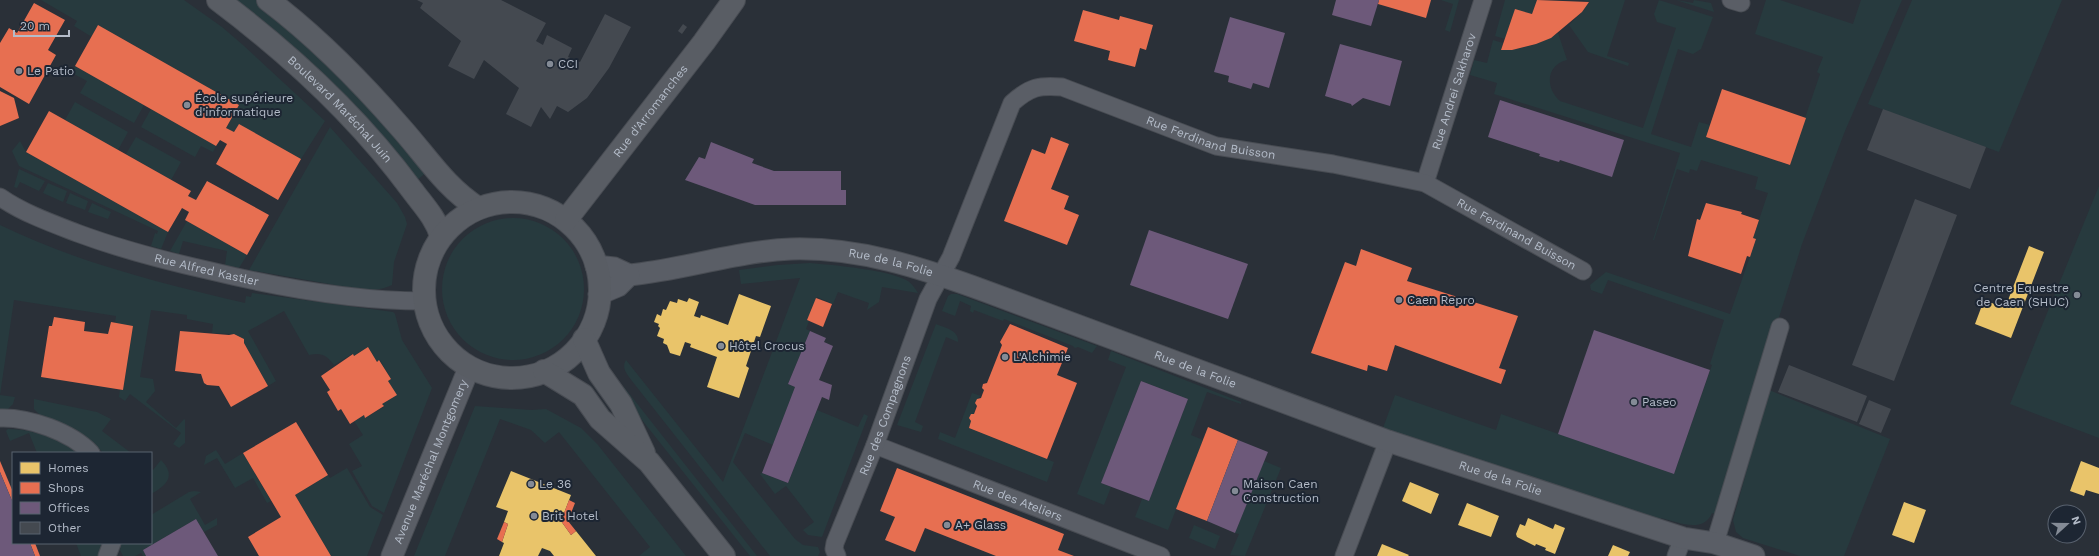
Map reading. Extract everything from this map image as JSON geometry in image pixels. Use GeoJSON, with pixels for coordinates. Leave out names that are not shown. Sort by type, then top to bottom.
{"type":"FeatureCollection","features":[{"type":"Feature","properties":{"kind":"main road","name":"Boulevard Maréchal Juin"},"geometry":{"type":"LineString","coordinates":[[218,0],[275,45],[340,108],[401,176],[432,216],[441,236]]}},
{"type":"Feature","properties":{"kind":"main road"},"geometry":{"type":"LineString","coordinates":[[268,0],[316,41],[361,84],[423,154],[449,186],[462,198],[478,208]]}},
{"type":"Feature","properties":{"kind":"main road","name":"Rue d'Arromanches"},"geometry":{"type":"LineString","coordinates":[[566,220],[686,66],[734,0]]}},
{"type":"Feature","properties":{"kind":"main road"},"geometry":{"type":"LineString","coordinates":[[505,202],[522,202],[543,208],[566,220],[585,241],[596,266],[599,294],[592,324],[584,339],[566,359],[544,371],[513,378],[494,376],[469,368],[444,346],[434,331],[424,301],[424,280],[428,263],[441,236],[458,220],[478,208],[505,202]]}},
{"type":"Feature","properties":{"kind":"main road"},"geometry":{"type":"LineString","coordinates":[[584,339],[596,369],[621,404],[649,462]]}},
{"type":"Feature","properties":{"kind":"main road"},"geometry":{"type":"LineString","coordinates":[[544,371],[583,395],[600,419],[649,462],[724,556]]}},
{"type":"Feature","properties":{"kind":"street","name":"Rue Andrei Sakharov"},"geometry":{"type":"LineString","coordinates":[[1425,183],[1483,0]]}},
{"type":"Feature","properties":{"kind":"street","name":"Rue Ferdinand Buisson"},"geometry":{"type":"LineString","coordinates":[[941,275],[952,257],[1012,103],[1022,94],[1036,87],[1062,87],[1216,146],[1245,152],[1333,164],[1425,183],[1583,271]]}},
{"type":"Feature","properties":{"kind":"street","name":"Rue Alfred Kastler"},"geometry":{"type":"LineString","coordinates":[[0,197],[33,215],[104,243],[243,279],[311,292],[383,301],[424,301]]}},
{"type":"Feature","properties":{"kind":"street","name":"Rue de la Folie"},"geometry":{"type":"LineString","coordinates":[[599,294],[618,286],[629,276],[790,249],[821,249],[860,253],[941,275],[1388,441],[1680,547],[1715,543],[1754,556]]}},
{"type":"Feature","properties":{"kind":"street"},"geometry":{"type":"LineString","coordinates":[[596,266],[614,268],[629,276]]}},
{"type":"Feature","properties":{"kind":"street","name":"Rue des Compagnons"},"geometry":{"type":"LineString","coordinates":[[838,556],[834,548],[835,543],[875,445],[928,299],[941,275]]}},
{"type":"Feature","properties":{"kind":"street"},"geometry":{"type":"LineString","coordinates":[[1715,543],[1780,327]]}},
{"type":"Feature","properties":{"kind":"street","name":"Avenue Maréchal Montgomery"},"geometry":{"type":"LineString","coordinates":[[392,556],[469,368]]}},
{"type":"Feature","properties":{"kind":"street"},"geometry":{"type":"LineString","coordinates":[[0,418],[20,419],[60,432],[90,452]]}},
{"type":"Feature","properties":{"kind":"street"},"geometry":{"type":"LineString","coordinates":[[1344,556],[1388,441]]}},
{"type":"Feature","properties":{"kind":"street","name":"Rue des Ateliers"},"geometry":{"type":"LineString","coordinates":[[875,445],[1161,556]]}},
{"type":"Feature","properties":{"kind":"street"},"geometry":{"type":"LineString","coordinates":[[107,556],[112,544]]}},
{"type":"Feature","properties":{"kind":"green space"},"geometry":{"type":"Polygon","coordinates":[[[41,0],[184,0],[222,27],[243,45],[325,121],[301,159],[239,125],[234,132],[226,128],[239,105],[98,25],[92,37],[74,26],[77,21],[41,0]]]}},
{"type":"Feature","properties":{"kind":"green space"},"geometry":{"type":"Polygon","coordinates":[[[232,0],[256,0],[307,43],[428,171],[416,181],[232,0]]]}},
{"type":"Feature","properties":{"kind":"green space"},"geometry":{"type":"Polygon","coordinates":[[[1441,0],[1459,0],[1450,32],[1445,30],[1453,4],[1441,0]]]}},
{"type":"Feature","properties":{"kind":"green space"},"geometry":{"type":"Polygon","coordinates":[[[1505,0],[1537,0],[1532,14],[1515,10],[1505,39],[1495,36],[1505,0]]]}},
{"type":"Feature","properties":{"kind":"green space"},"geometry":{"type":"Polygon","coordinates":[[[1583,0],[1625,0],[1607,56],[1629,63],[1628,66],[1588,52],[1569,25],[1582,12],[1589,2],[1583,0]]]}},
{"type":"Feature","properties":{"kind":"green space"},"geometry":{"type":"Polygon","coordinates":[[[1659,0],[1713,17],[1701,49],[1693,54],[1678,49],[1651,134],[1691,147],[1699,122],[1710,125],[1706,137],[1789,165],[1820,74],[1817,72],[1823,57],[1755,34],[1766,0],[1780,0],[1853,24],[1861,0],[1902,0],[1845,131],[1802,244],[1717,515],[1712,513],[1703,523],[1696,525],[1682,524],[1661,518],[1659,523],[1383,428],[1395,395],[1496,430],[1501,414],[1674,474],[1712,365],[1710,364],[1724,320],[1608,280],[1602,294],[1591,290],[1590,285],[1606,272],[1730,314],[1756,239],[1753,238],[1768,193],[1755,189],[1758,177],[1701,160],[1697,171],[1690,169],[1689,173],[1677,169],[1653,240],[1680,153],[1494,94],[1497,83],[1470,75],[1474,60],[1487,63],[1493,40],[1503,43],[1501,50],[1508,50],[1523,48],[1538,43],[1558,33],[1567,60],[1555,67],[1550,78],[1550,84],[1555,96],[1560,101],[1643,128],[1676,28],[1657,22],[1654,14],[1659,0]]]}},
{"type":"Feature","properties":{"kind":"green space"},"geometry":{"type":"Polygon","coordinates":[[[1676,0],[1693,3],[1694,0],[1711,3],[1714,12],[1676,0]]]}},
{"type":"Feature","properties":{"kind":"green space"},"geometry":{"type":"Polygon","coordinates":[[[1912,0],[2062,0],[1999,152],[1868,104],[1912,0]]]}},
{"type":"Feature","properties":{"kind":"green space"},"geometry":{"type":"Polygon","coordinates":[[[75,66],[144,105],[134,123],[80,93],[87,81],[72,73],[75,66]]]}},
{"type":"Feature","properties":{"kind":"green space"},"geometry":{"type":"Polygon","coordinates":[[[75,102],[128,132],[118,150],[65,120],[75,102]]]}},
{"type":"Feature","properties":{"kind":"green space"},"geometry":{"type":"Polygon","coordinates":[[[151,109],[216,146],[213,152],[201,146],[195,157],[141,127],[151,109]]]}},
{"type":"Feature","properties":{"kind":"green space"},"geometry":{"type":"Polygon","coordinates":[[[330,127],[397,203],[405,217],[407,224],[394,262],[392,285],[387,287],[375,290],[358,289],[249,270],[330,127]]]}},
{"type":"Feature","properties":{"kind":"green space"},"geometry":{"type":"Polygon","coordinates":[[[136,137],[181,162],[171,180],[126,154],[136,137]]]}},
{"type":"Feature","properties":{"kind":"green space"},"geometry":{"type":"Polygon","coordinates":[[[20,141],[26,152],[168,232],[161,249],[151,246],[155,233],[157,234],[158,231],[19,166],[12,151],[20,141]]]}},
{"type":"Feature","properties":{"kind":"green space"},"geometry":{"type":"Polygon","coordinates":[[[19,169],[45,181],[39,191],[20,182],[17,188],[14,187],[19,169]]]}},
{"type":"Feature","properties":{"kind":"green space"},"geometry":{"type":"Polygon","coordinates":[[[48,183],[67,191],[63,202],[43,193],[48,183]]]}},
{"type":"Feature","properties":{"kind":"green space","name":"Centre Equestre de Caen (SHUC)"},"geometry":{"type":"Polygon","coordinates":[[[2099,186],[2099,438],[2010,404],[2099,186]]]}},
{"type":"Feature","properties":{"kind":"green space"},"geometry":{"type":"Polygon","coordinates":[[[70,193],[88,201],[85,210],[66,203],[70,193]]]}},
{"type":"Feature","properties":{"kind":"green space"},"geometry":{"type":"Polygon","coordinates":[[[92,203],[111,212],[108,219],[88,212],[92,203]]]}},
{"type":"Feature","properties":{"kind":"green space"},"geometry":{"type":"Polygon","coordinates":[[[513,218],[533,221],[540,224],[558,234],[568,244],[581,269],[584,289],[581,309],[578,316],[568,334],[558,344],[533,357],[513,360],[493,357],[486,354],[468,344],[458,334],[445,309],[442,289],[445,269],[448,262],[458,244],[468,234],[493,221],[513,218]]]}},
{"type":"Feature","properties":{"kind":"green space"},"geometry":{"type":"Polygon","coordinates":[[[187,221],[247,255],[239,268],[225,265],[227,251],[183,241],[179,254],[170,251],[187,221]]]}},
{"type":"Feature","properties":{"kind":"green space"},"geometry":{"type":"Polygon","coordinates":[[[0,225],[59,250],[120,271],[245,303],[246,296],[251,297],[252,293],[393,312],[395,314],[402,340],[432,388],[384,513],[372,506],[352,471],[362,466],[349,444],[363,435],[354,421],[364,415],[365,418],[384,407],[382,404],[396,395],[388,381],[391,379],[380,360],[377,362],[368,347],[354,356],[352,354],[334,365],[323,355],[309,355],[284,311],[248,331],[276,381],[268,386],[244,343],[244,339],[234,334],[212,333],[213,324],[187,319],[187,315],[151,310],[140,377],[153,379],[155,391],[146,402],[176,428],[184,419],[185,420],[185,443],[179,448],[173,444],[181,433],[130,394],[125,401],[119,397],[120,389],[123,390],[133,326],[115,323],[116,316],[14,300],[0,395],[0,225]]]}},
{"type":"Feature","properties":{"kind":"green space"},"geometry":{"type":"Polygon","coordinates":[[[810,263],[875,271],[900,277],[908,281],[918,293],[882,287],[879,302],[867,310],[869,303],[838,292],[833,304],[817,297],[807,320],[809,321],[806,329],[810,331],[788,384],[795,387],[773,445],[745,433],[733,462],[795,539],[803,545],[818,547],[820,552],[818,556],[770,556],[632,381],[625,371],[624,366],[626,360],[723,482],[800,278],[741,284],[739,270],[810,263]]]}},
{"type":"Feature","properties":{"kind":"green space"},"geometry":{"type":"Polygon","coordinates":[[[951,294],[957,294],[1097,346],[1092,353],[1078,347],[1075,348],[1004,319],[1003,321],[974,310],[973,313],[970,311],[971,306],[960,301],[955,316],[942,311],[948,296],[951,294]]]}},
{"type":"Feature","properties":{"kind":"green space"},"geometry":{"type":"Polygon","coordinates":[[[936,324],[954,332],[958,338],[958,342],[946,337],[915,422],[923,426],[921,432],[897,425],[936,324]]]}},
{"type":"Feature","properties":{"kind":"green space"},"geometry":{"type":"Polygon","coordinates":[[[1111,351],[1241,402],[1241,404],[1207,392],[1191,435],[1203,440],[1168,530],[1135,517],[1142,499],[1149,501],[1188,399],[1141,381],[1101,483],[1111,487],[1104,505],[1077,494],[1126,367],[1108,360],[1111,351]]]}},
{"type":"Feature","properties":{"kind":"green space"},"geometry":{"type":"Polygon","coordinates":[[[624,387],[757,556],[750,556],[619,391],[624,387]]]}},
{"type":"Feature","properties":{"kind":"green space"},"geometry":{"type":"Polygon","coordinates":[[[1769,390],[1890,439],[1844,556],[1800,556],[1743,538],[1736,532],[1733,520],[1769,390]]]}},
{"type":"Feature","properties":{"kind":"green space"},"geometry":{"type":"Polygon","coordinates":[[[972,393],[981,396],[977,399],[974,414],[971,414],[969,418],[971,421],[969,428],[1054,462],[1047,482],[938,439],[940,432],[955,438],[972,393]]]}},
{"type":"Feature","properties":{"kind":"green space"},"geometry":{"type":"Polygon","coordinates":[[[0,395],[15,397],[13,404],[7,410],[0,410],[0,395]]]}},
{"type":"Feature","properties":{"kind":"green space"},"geometry":{"type":"Polygon","coordinates":[[[34,399],[97,412],[111,419],[102,431],[130,452],[102,452],[93,442],[77,430],[41,416],[34,409],[34,399]]]}},
{"type":"Feature","properties":{"kind":"green space"},"geometry":{"type":"Polygon","coordinates":[[[475,406],[531,410],[546,409],[581,428],[598,445],[686,556],[639,556],[650,547],[559,432],[545,443],[531,430],[500,419],[445,556],[414,556],[475,406]]]}},
{"type":"Feature","properties":{"kind":"green space"},"geometry":{"type":"Polygon","coordinates":[[[817,410],[858,427],[864,414],[868,416],[822,537],[808,535],[803,530],[814,522],[786,486],[775,494],[760,474],[762,473],[788,483],[817,410]]]}},
{"type":"Feature","properties":{"kind":"green space"},"geometry":{"type":"Polygon","coordinates":[[[8,429],[18,429],[37,433],[54,439],[77,452],[37,452],[29,433],[10,441],[6,431],[8,429]]]}},
{"type":"Feature","properties":{"kind":"green space"},"geometry":{"type":"Polygon","coordinates":[[[216,450],[225,464],[243,453],[271,501],[267,503],[253,478],[235,488],[217,458],[204,465],[206,456],[216,450]]]}},
{"type":"Feature","properties":{"kind":"green space"},"geometry":{"type":"Polygon","coordinates":[[[161,460],[166,466],[169,476],[165,484],[152,493],[152,469],[153,470],[161,460]]]}},
{"type":"Feature","properties":{"kind":"green space"},"geometry":{"type":"Polygon","coordinates":[[[1264,461],[1281,468],[1245,556],[1230,555],[1239,534],[1235,533],[1264,461]]]}},
{"type":"Feature","properties":{"kind":"green space"},"geometry":{"type":"Polygon","coordinates":[[[347,468],[370,507],[383,515],[367,556],[331,556],[295,495],[328,475],[330,478],[347,468]]]}},
{"type":"Feature","properties":{"kind":"green space"},"geometry":{"type":"Polygon","coordinates":[[[189,492],[201,492],[190,499],[205,525],[217,518],[217,525],[204,532],[196,519],[143,550],[146,556],[143,556],[141,553],[135,556],[123,556],[120,550],[121,544],[152,544],[152,514],[189,492]]]}},
{"type":"Feature","properties":{"kind":"green space"},"geometry":{"type":"Polygon","coordinates":[[[1194,525],[1220,536],[1215,549],[1189,538],[1194,525]]]}},
{"type":"Feature","properties":{"kind":"green space"},"geometry":{"type":"Polygon","coordinates":[[[76,544],[104,544],[100,556],[81,556],[76,544]]]}},
{"type":"Feature","properties":{"kind":"building: Homes"},"geometry":{"type":"Polygon","coordinates":[[[2029,246],[2044,252],[2011,338],[1975,324],[1984,300],[2005,308],[2029,246]]]}},
{"type":"Feature","properties":{"kind":"building: Homes","name":"Hôtel Crocus"},"geometry":{"type":"Polygon","coordinates":[[[739,294],[771,306],[760,337],[756,336],[746,366],[749,368],[739,398],[707,387],[717,357],[690,347],[691,344],[685,342],[680,356],[670,353],[667,345],[663,343],[664,339],[657,336],[660,328],[658,326],[659,324],[654,322],[657,314],[661,316],[663,309],[666,310],[670,301],[677,303],[678,299],[687,302],[689,298],[699,302],[694,316],[700,318],[701,315],[728,325],[739,294]]]}},
{"type":"Feature","properties":{"kind":"building: Homes"},"geometry":{"type":"Polygon","coordinates":[[[2081,461],[2099,468],[2099,494],[2086,490],[2084,496],[2070,491],[2081,461]]]}},
{"type":"Feature","properties":{"kind":"building: Homes","name":"Brit Hotel"},"geometry":{"type":"Polygon","coordinates":[[[511,471],[571,495],[561,521],[571,535],[576,531],[596,556],[554,556],[550,551],[542,548],[538,556],[499,556],[504,543],[502,542],[508,524],[504,522],[508,511],[496,507],[511,471]]]}},
{"type":"Feature","properties":{"kind":"building: Homes"},"geometry":{"type":"Polygon","coordinates":[[[1410,482],[1439,494],[1431,514],[1402,501],[1410,482]]]}},
{"type":"Feature","properties":{"kind":"building: Homes"},"geometry":{"type":"Polygon","coordinates":[[[1904,502],[1926,510],[1914,543],[1892,535],[1904,502]]]}},
{"type":"Feature","properties":{"kind":"building: Homes"},"geometry":{"type":"Polygon","coordinates":[[[1467,503],[1499,516],[1491,537],[1458,525],[1467,503]]]}},
{"type":"Feature","properties":{"kind":"building: Homes"},"geometry":{"type":"Polygon","coordinates":[[[1528,518],[1553,529],[1555,524],[1565,528],[1555,554],[1545,550],[1546,548],[1536,544],[1535,546],[1517,537],[1516,534],[1520,524],[1525,526],[1528,518]]]}},
{"type":"Feature","properties":{"kind":"building: Homes"},"geometry":{"type":"Polygon","coordinates":[[[1382,544],[1409,555],[1377,556],[1382,544]]]}},
{"type":"Feature","properties":{"kind":"building: Homes"},"geometry":{"type":"Polygon","coordinates":[[[1613,545],[1630,552],[1628,556],[1608,556],[1613,545]]]}},
{"type":"Feature","properties":{"kind":"building: Shops"},"geometry":{"type":"Polygon","coordinates":[[[1379,0],[1431,0],[1426,18],[1378,4],[1379,0]]]}},
{"type":"Feature","properties":{"kind":"building: Shops"},"geometry":{"type":"Polygon","coordinates":[[[1537,0],[1589,2],[1582,12],[1551,38],[1536,44],[1512,50],[1501,50],[1515,9],[1532,14],[1537,0]]]}},
{"type":"Feature","properties":{"kind":"building: Shops"},"geometry":{"type":"Polygon","coordinates":[[[34,3],[65,20],[48,50],[56,55],[29,104],[0,87],[0,43],[9,28],[17,33],[34,3]]]}},
{"type":"Feature","properties":{"kind":"building: Shops"},"geometry":{"type":"Polygon","coordinates":[[[1083,10],[1119,20],[1120,16],[1153,25],[1146,50],[1140,48],[1135,67],[1108,60],[1110,51],[1074,41],[1083,10]]]}},
{"type":"Feature","properties":{"kind":"building: Shops"},"geometry":{"type":"Polygon","coordinates":[[[98,25],[239,105],[226,128],[234,132],[239,124],[301,159],[278,200],[216,164],[227,144],[220,140],[216,146],[75,66],[98,25]]]}},
{"type":"Feature","properties":{"kind":"building: Shops"},"geometry":{"type":"Polygon","coordinates":[[[1722,89],[1806,118],[1790,165],[1706,137],[1722,89]]]}},
{"type":"Feature","properties":{"kind":"building: Shops"},"geometry":{"type":"Polygon","coordinates":[[[0,91],[14,98],[19,118],[0,126],[0,91]]]}},
{"type":"Feature","properties":{"kind":"building: Shops"},"geometry":{"type":"Polygon","coordinates":[[[49,111],[191,191],[188,196],[196,200],[207,181],[269,215],[247,255],[185,220],[189,212],[182,208],[168,232],[26,152],[49,111]]]}},
{"type":"Feature","properties":{"kind":"building: Shops"},"geometry":{"type":"Polygon","coordinates":[[[1051,137],[1069,144],[1051,189],[1069,196],[1064,209],[1079,215],[1067,245],[1004,221],[1032,149],[1045,154],[1051,137]]]}},
{"type":"Feature","properties":{"kind":"building: Shops"},"geometry":{"type":"Polygon","coordinates":[[[1706,203],[1742,212],[1741,214],[1759,220],[1753,238],[1756,239],[1750,257],[1747,256],[1741,274],[1688,256],[1697,219],[1700,220],[1706,203]]]}},
{"type":"Feature","properties":{"kind":"building: Shops","name":"Caen Repro"},"geometry":{"type":"Polygon","coordinates":[[[1361,249],[1412,268],[1407,281],[1518,316],[1499,368],[1506,370],[1501,384],[1395,345],[1387,371],[1368,365],[1367,371],[1311,353],[1345,262],[1356,266],[1361,249]]]}},
{"type":"Feature","properties":{"kind":"building: Shops"},"geometry":{"type":"Polygon","coordinates":[[[816,298],[832,304],[823,327],[807,320],[816,298]]]}},
{"type":"Feature","properties":{"kind":"building: Shops"},"geometry":{"type":"Polygon","coordinates":[[[54,317],[85,322],[84,331],[108,334],[111,322],[133,326],[123,390],[41,377],[49,326],[52,326],[54,317]]]}},
{"type":"Feature","properties":{"kind":"building: Shops"},"geometry":{"type":"Polygon","coordinates":[[[1010,324],[1068,348],[1057,375],[1077,383],[1047,459],[969,428],[971,421],[969,418],[971,414],[974,414],[977,406],[975,403],[977,399],[981,398],[984,390],[982,388],[983,384],[987,383],[1002,345],[1000,342],[1010,324]]]}},
{"type":"Feature","properties":{"kind":"building: Shops"},"geometry":{"type":"Polygon","coordinates":[[[180,331],[229,335],[234,334],[244,339],[244,343],[268,386],[231,407],[219,386],[207,385],[204,383],[201,374],[175,371],[180,331]]]}},
{"type":"Feature","properties":{"kind":"building: Shops"},"geometry":{"type":"Polygon","coordinates":[[[368,347],[377,362],[379,360],[391,379],[388,381],[397,395],[382,404],[384,406],[365,418],[364,415],[350,424],[341,409],[338,411],[327,392],[330,390],[321,376],[353,354],[354,356],[368,347]]]}},
{"type":"Feature","properties":{"kind":"building: Shops"},"geometry":{"type":"Polygon","coordinates":[[[296,422],[328,475],[295,495],[331,556],[259,556],[248,537],[281,517],[243,453],[296,422]]]}},
{"type":"Feature","properties":{"kind":"building: Shops"},"geometry":{"type":"Polygon","coordinates":[[[1208,427],[1238,440],[1207,521],[1176,509],[1208,427]]]}},
{"type":"Feature","properties":{"kind":"building: Shops"},"geometry":{"type":"Polygon","coordinates":[[[0,461],[12,490],[12,501],[0,472],[0,461]]]}},
{"type":"Feature","properties":{"kind":"building: Shops"},"geometry":{"type":"Polygon","coordinates":[[[897,468],[1064,534],[1058,550],[1074,556],[996,556],[925,528],[915,552],[885,540],[895,517],[880,511],[897,468]]]}},
{"type":"Feature","properties":{"kind":"building: Shops"},"geometry":{"type":"Polygon","coordinates":[[[569,500],[575,503],[568,521],[576,531],[571,535],[561,521],[569,500]]]}},
{"type":"Feature","properties":{"kind":"building: Shops"},"geometry":{"type":"Polygon","coordinates":[[[504,522],[508,524],[502,542],[497,539],[504,522]]]}},
{"type":"Feature","properties":{"kind":"building: Shops"},"geometry":{"type":"Polygon","coordinates":[[[30,544],[35,544],[40,556],[35,556],[30,544]]]}},
{"type":"Feature","properties":{"kind":"building: Offices"},"geometry":{"type":"Polygon","coordinates":[[[1336,0],[1379,0],[1371,26],[1332,15],[1336,0]]]}},
{"type":"Feature","properties":{"kind":"building: Offices"},"geometry":{"type":"Polygon","coordinates":[[[1230,17],[1285,33],[1269,88],[1253,83],[1251,89],[1228,82],[1229,76],[1214,72],[1230,17]]]}},
{"type":"Feature","properties":{"kind":"building: Offices"},"geometry":{"type":"Polygon","coordinates":[[[1340,44],[1402,61],[1390,106],[1363,98],[1352,106],[1351,104],[1325,96],[1340,44]]]}},
{"type":"Feature","properties":{"kind":"building: Offices"},"geometry":{"type":"Polygon","coordinates":[[[1500,100],[1624,140],[1612,177],[1560,160],[1559,162],[1539,156],[1540,154],[1488,137],[1500,100]]]}},
{"type":"Feature","properties":{"kind":"building: Offices"},"geometry":{"type":"Polygon","coordinates":[[[711,142],[754,159],[752,163],[774,171],[841,171],[841,190],[846,190],[846,205],[755,205],[685,180],[699,157],[705,159],[711,142]]]}},
{"type":"Feature","properties":{"kind":"building: Offices"},"geometry":{"type":"Polygon","coordinates":[[[1149,230],[1248,264],[1228,319],[1130,285],[1149,230]]]}},
{"type":"Feature","properties":{"kind":"building: Offices","name":"Paseo"},"geometry":{"type":"Polygon","coordinates":[[[1594,330],[1710,370],[1674,474],[1558,434],[1594,330]]]}},
{"type":"Feature","properties":{"kind":"building: Offices"},"geometry":{"type":"Polygon","coordinates":[[[810,331],[826,338],[824,342],[833,346],[819,380],[832,385],[829,400],[822,397],[788,483],[762,473],[795,387],[788,384],[810,331]]]}},
{"type":"Feature","properties":{"kind":"building: Offices"},"geometry":{"type":"Polygon","coordinates":[[[1141,381],[1188,399],[1149,501],[1101,483],[1141,381]]]}},
{"type":"Feature","properties":{"kind":"building: Offices","name":"Maison Caen Construction"},"geometry":{"type":"Polygon","coordinates":[[[1238,440],[1268,452],[1235,533],[1207,521],[1238,440]]]}},
{"type":"Feature","properties":{"kind":"building: Offices"},"geometry":{"type":"Polygon","coordinates":[[[0,472],[12,501],[12,544],[30,544],[35,556],[0,556],[0,472]]]}},
{"type":"Feature","properties":{"kind":"building: Offices"},"geometry":{"type":"Polygon","coordinates":[[[196,519],[218,556],[146,556],[143,550],[196,519]]]}},
{"type":"Feature","properties":{"kind":"building: Other","name":"CCI"},"geometry":{"type":"Polygon","coordinates":[[[417,0],[501,0],[546,23],[536,41],[543,45],[547,35],[572,48],[568,57],[580,62],[605,14],[631,27],[609,68],[587,98],[568,112],[557,106],[550,119],[541,107],[531,127],[506,114],[519,88],[484,60],[474,79],[448,66],[461,41],[420,8],[423,3],[417,0]]]}},
{"type":"Feature","properties":{"kind":"building: Other"},"geometry":{"type":"Polygon","coordinates":[[[683,24],[687,27],[682,34],[678,31],[683,24]]]}},
{"type":"Feature","properties":{"kind":"building: Other"},"geometry":{"type":"Polygon","coordinates":[[[1883,109],[1986,147],[1970,189],[1867,150],[1883,109]]]}},
{"type":"Feature","properties":{"kind":"building: Other"},"geometry":{"type":"Polygon","coordinates":[[[1915,199],[1957,215],[1894,381],[1852,365],[1915,199]]]}},
{"type":"Feature","properties":{"kind":"building: Other"},"geometry":{"type":"Polygon","coordinates":[[[1789,365],[1867,396],[1857,422],[1778,392],[1789,365]]]}},
{"type":"Feature","properties":{"kind":"building: Other"},"geometry":{"type":"Polygon","coordinates":[[[1869,400],[1891,409],[1881,433],[1859,424],[1869,400]]]}},
{"type":"Feature","properties":{"kind":"place","name":"CCI"},"geometry":{"type":"Point","coordinates":[550,64]}},
{"type":"Feature","properties":{"kind":"place","name":"Le Patio"},"geometry":{"type":"Point","coordinates":[19,71]}},
{"type":"Feature","properties":{"kind":"place","name":"École supérieure d'informatique"},"geometry":{"type":"Point","coordinates":[187,105]}},
{"type":"Feature","properties":{"kind":"place","name":"Centre Equestre de Caen (SHUC)"},"geometry":{"type":"Point","coordinates":[2077,295]}},
{"type":"Feature","properties":{"kind":"place","name":"Caen Repro"},"geometry":{"type":"Point","coordinates":[1399,300]}},
{"type":"Feature","properties":{"kind":"place","name":"Hôtel Crocus"},"geometry":{"type":"Point","coordinates":[721,346]}},
{"type":"Feature","properties":{"kind":"place","name":"L'Alchimie"},"geometry":{"type":"Point","coordinates":[1005,357]}},
{"type":"Feature","properties":{"kind":"place","name":"Paseo"},"geometry":{"type":"Point","coordinates":[1634,402]}},
{"type":"Feature","properties":{"kind":"place","name":"Le 36"},"geometry":{"type":"Point","coordinates":[531,484]}},
{"type":"Feature","properties":{"kind":"place","name":"Maison Caen Construction"},"geometry":{"type":"Point","coordinates":[1235,491]}},
{"type":"Feature","properties":{"kind":"place","name":"Brit Hotel"},"geometry":{"type":"Point","coordinates":[534,516]}},
{"type":"Feature","properties":{"kind":"place","name":"A+ Glass"},"geometry":{"type":"Point","coordinates":[947,525]}}]}
